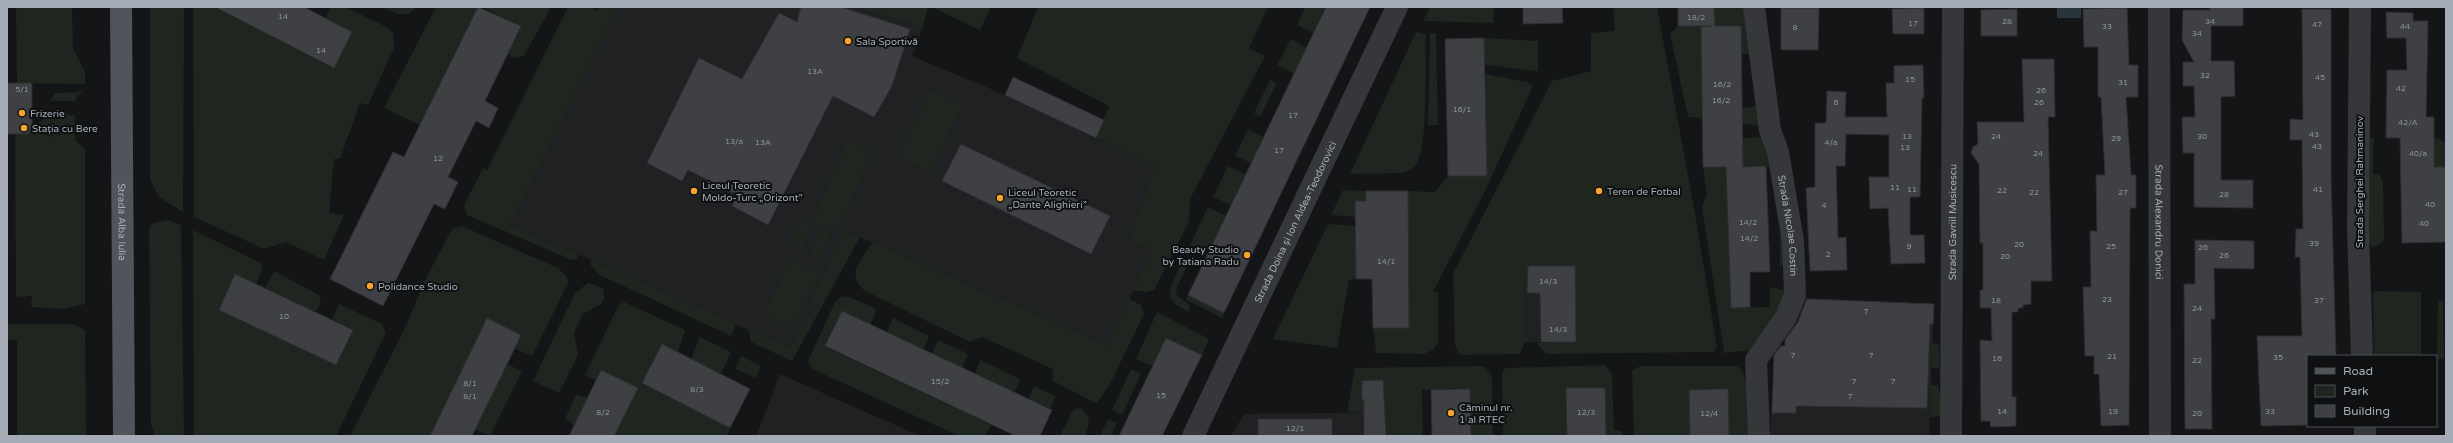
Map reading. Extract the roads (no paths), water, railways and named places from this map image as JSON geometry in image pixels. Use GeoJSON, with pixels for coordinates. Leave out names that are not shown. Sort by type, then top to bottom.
{"type":"FeatureCollection","features":[{"type":"Feature","properties":{"kind":"main road","name":"Strada Alba Iulia"},"geometry":{"type":"LineString","coordinates":[[121,7],[124,436]]}},
{"type":"Feature","properties":{"kind":"street","name":"Strada Doina și Ion Aldea-Teodorovici"},"geometry":{"type":"LineString","coordinates":[[1193,436],[1397,7]]}},
{"type":"Feature","properties":{"kind":"street","name":"Strada Nicolae Costin"},"geometry":{"type":"LineString","coordinates":[[1754,7],[1770,130],[1778,152],[1793,241],[1795,294],[1786,317],[1756,360],[1759,436]]}},
{"type":"Feature","properties":{"kind":"street","name":"Strada Gavriil Musicescu"},"geometry":{"type":"LineString","coordinates":[[1951,436],[1953,7]]}},
{"type":"Feature","properties":{"kind":"street","name":"Strada Alexandru Donici"},"geometry":{"type":"LineString","coordinates":[[2159,7],[2160,436]]}},
{"type":"Feature","properties":{"kind":"street","name":"Strada Serghei Rahmaninov"},"geometry":{"type":"LineString","coordinates":[[2360,7],[2358,236],[2362,355]]}},
{"type":"Feature","properties":{"kind":"place","name":"Sala Sportivă"},"geometry":{"type":"Point","coordinates":[848,41]}},
{"type":"Feature","properties":{"kind":"place","name":"Frizerie"},"geometry":{"type":"Point","coordinates":[22,113]}},
{"type":"Feature","properties":{"kind":"place","name":"Stația cu Bere"},"geometry":{"type":"Point","coordinates":[24,128]}},
{"type":"Feature","properties":{"kind":"place","name":"Liceul Teoretic Moldo-Turc „Orizont”"},"geometry":{"type":"Point","coordinates":[694,191]}},
{"type":"Feature","properties":{"kind":"place","name":"Teren de Fotbal"},"geometry":{"type":"Point","coordinates":[1599,191]}},
{"type":"Feature","properties":{"kind":"place","name":"Liceul Teoretic „Dante Alighieri”"},"geometry":{"type":"Point","coordinates":[1000,198]}},
{"type":"Feature","properties":{"kind":"place","name":"Beauty Studio by Tatiana Radu"},"geometry":{"type":"Point","coordinates":[1247,255]}},
{"type":"Feature","properties":{"kind":"place","name":"Polidance Studio"},"geometry":{"type":"Point","coordinates":[370,286]}},
{"type":"Feature","properties":{"kind":"place","name":"Căminul nr. 1 al RTEC"},"geometry":{"type":"Point","coordinates":[1451,413]}}]}
